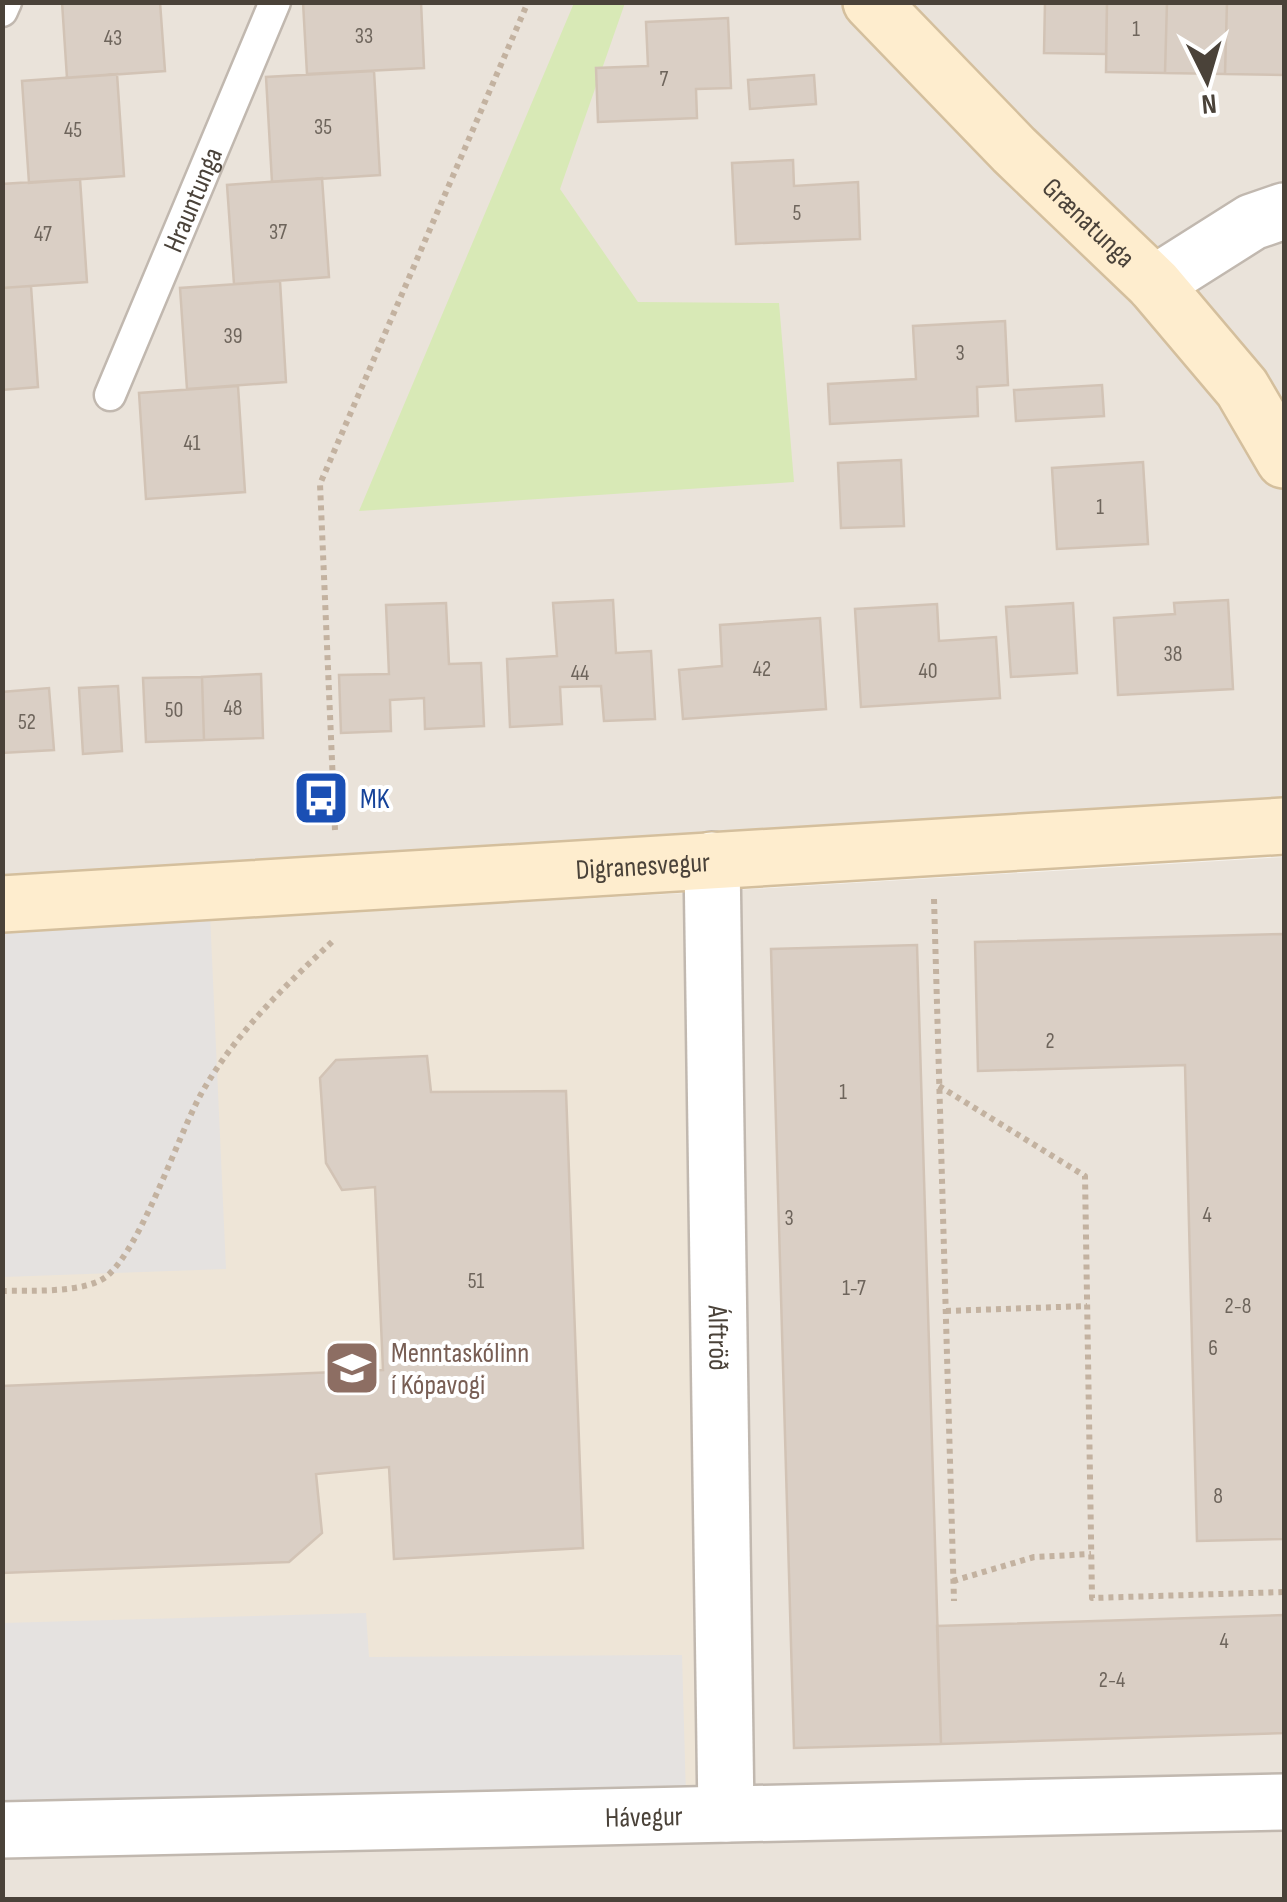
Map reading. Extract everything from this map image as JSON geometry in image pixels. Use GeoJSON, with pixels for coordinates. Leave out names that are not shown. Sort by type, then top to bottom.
{"type":"FeatureCollection","features":[{"type":"Feature","properties":{"kind":"street","name":"Grænatunga"},"geometry":{"type":"LineString","coordinates":[[870,2],[1014,150],[1154,284],[1242,388],[1284,460]]}},
{"type":"Feature","properties":{"kind":"street"},"geometry":{"type":"LineString","coordinates":[[1154,284],[1252,222],[1284,212]]}},
{"type":"Feature","properties":{"kind":"street","name":"Digranesvegur"},"geometry":{"type":"LineString","coordinates":[[2,904],[1284,826]]}},
{"type":"Feature","properties":{"kind":"street","name":"Álftröð"},"geometry":{"type":"LineString","coordinates":[[712,860],[726,1814]]}},
{"type":"Feature","properties":{"kind":"street","name":"Hávegur"},"geometry":{"type":"LineString","coordinates":[[2,1830],[1284,1802]]}},
{"type":"Feature","properties":{"kind":"lane"},"geometry":{"type":"LineString","coordinates":[[2,11],[6,2]]}},
{"type":"Feature","properties":{"kind":"lane","name":"Hrauntunga"},"geometry":{"type":"LineString","coordinates":[[110,395],[275,2]]}},
{"type":"Feature","properties":{"kind":"path"},"geometry":{"type":"LineString","coordinates":[[335,830],[320,484],[528,2]]}},
{"type":"Feature","properties":{"kind":"path"},"geometry":{"type":"LineString","coordinates":[[934,898],[954,1602]]}},
{"type":"Feature","properties":{"kind":"path"},"geometry":{"type":"LineString","coordinates":[[2,1290],[68,1289],[105,1278],[128,1248],[202,1093],[230,1049],[259,1011],[342,932]]}},
{"type":"Feature","properties":{"kind":"path"},"geometry":{"type":"LineString","coordinates":[[939,1086],[1085,1176],[1092,1598],[1284,1592]]}},
{"type":"Feature","properties":{"kind":"path"},"geometry":{"type":"LineString","coordinates":[[946,1311],[1087,1306]]}},
{"type":"Feature","properties":{"kind":"path"},"geometry":{"type":"LineString","coordinates":[[954,1582],[1034,1557],[1091,1554]]}},
{"type":"Feature","properties":{"kind":"shaded area"},"geometry":{"type":"Polygon","coordinates":[[[3,3],[1284,3],[1284,799],[3,879],[3,3]]]}},
{"type":"Feature","properties":{"kind":"shaded area"},"geometry":{"type":"Polygon","coordinates":[[[1284,857],[1284,1899],[3,1899],[2,1815],[686,893],[1284,857]]]}},
{"type":"Feature","properties":{"kind":"shaded area"},"geometry":{"type":"Polygon","coordinates":[[[209,892],[226,1269],[3,1277],[3,904],[209,892]]]}},
{"type":"Feature","properties":{"kind":"shaded area","name":"Menntaskólinn í Kópavogi"},"geometry":{"type":"Polygon","coordinates":[[[686,893],[715,1804],[3,1815],[3,931],[686,893]]]}},
{"type":"Feature","properties":{"kind":"shaded area"},"geometry":{"type":"Polygon","coordinates":[[[366,1613],[369,1657],[682,1655],[686,1796],[3,1810],[2,1623],[366,1613]]]}},
{"type":"Feature","properties":{"kind":"green space"},"geometry":{"type":"Polygon","coordinates":[[[574,3],[625,3],[560,189],[638,302],[779,303],[794,482],[359,511],[574,3]]]}},
{"type":"Feature","properties":{"kind":"building"},"geometry":{"type":"Polygon","coordinates":[[[62,2],[160,2],[165,71],[67,78],[62,2]]]}},
{"type":"Feature","properties":{"kind":"building"},"geometry":{"type":"Polygon","coordinates":[[[303,2],[421,2],[424,68],[307,74],[303,2]]]}},
{"type":"Feature","properties":{"kind":"building"},"geometry":{"type":"Polygon","coordinates":[[[1045,2],[1107,2],[1106,54],[1044,53],[1045,2]]]}},
{"type":"Feature","properties":{"kind":"building"},"geometry":{"type":"Polygon","coordinates":[[[1107,2],[1167,2],[1165,73],[1106,72],[1107,2]]]}},
{"type":"Feature","properties":{"kind":"building"},"geometry":{"type":"Polygon","coordinates":[[[1167,2],[1227,2],[1225,74],[1165,73],[1167,2]]]}},
{"type":"Feature","properties":{"kind":"building"},"geometry":{"type":"Polygon","coordinates":[[[1227,2],[1284,2],[1284,75],[1225,74],[1227,2]]]}},
{"type":"Feature","properties":{"kind":"building"},"geometry":{"type":"Polygon","coordinates":[[[728,18],[731,88],[696,89],[697,118],[598,122],[596,68],[648,66],[646,22],[728,18]]]}},
{"type":"Feature","properties":{"kind":"building"},"geometry":{"type":"Polygon","coordinates":[[[374,71],[380,175],[272,182],[266,77],[374,71]]]}},
{"type":"Feature","properties":{"kind":"building"},"geometry":{"type":"Polygon","coordinates":[[[117,74],[124,176],[29,183],[22,81],[117,74]]]}},
{"type":"Feature","properties":{"kind":"building"},"geometry":{"type":"Polygon","coordinates":[[[814,75],[816,104],[750,109],[748,80],[814,75]]]}},
{"type":"Feature","properties":{"kind":"building"},"geometry":{"type":"Polygon","coordinates":[[[793,160],[794,186],[858,182],[860,239],[736,244],[732,163],[793,160]]]}},
{"type":"Feature","properties":{"kind":"building"},"geometry":{"type":"Polygon","coordinates":[[[322,178],[329,277],[234,284],[227,185],[322,178]]]}},
{"type":"Feature","properties":{"kind":"building"},"geometry":{"type":"Polygon","coordinates":[[[80,179],[87,282],[2,288],[2,184],[80,179]]]}},
{"type":"Feature","properties":{"kind":"building"},"geometry":{"type":"Polygon","coordinates":[[[280,281],[286,382],[187,389],[180,288],[280,281]]]}},
{"type":"Feature","properties":{"kind":"building"},"geometry":{"type":"Polygon","coordinates":[[[31,286],[38,387],[2,390],[2,288],[31,286]]]}},
{"type":"Feature","properties":{"kind":"building"},"geometry":{"type":"Polygon","coordinates":[[[1005,321],[1008,385],[977,387],[978,416],[830,424],[828,384],[916,379],[913,326],[1005,321]]]}},
{"type":"Feature","properties":{"kind":"building"},"geometry":{"type":"Polygon","coordinates":[[[1102,385],[1104,416],[1016,421],[1014,390],[1102,385]]]}},
{"type":"Feature","properties":{"kind":"building"},"geometry":{"type":"Polygon","coordinates":[[[238,386],[245,492],[146,499],[139,393],[238,386]]]}},
{"type":"Feature","properties":{"kind":"building"},"geometry":{"type":"Polygon","coordinates":[[[901,460],[904,526],[841,528],[838,463],[901,460]]]}},
{"type":"Feature","properties":{"kind":"building"},"geometry":{"type":"Polygon","coordinates":[[[1143,462],[1148,544],[1057,549],[1052,468],[1143,462]]]}},
{"type":"Feature","properties":{"kind":"building"},"geometry":{"type":"Polygon","coordinates":[[[613,600],[616,653],[651,651],[655,719],[604,721],[601,686],[560,687],[562,724],[510,727],[507,659],[557,656],[553,603],[613,600]]]}},
{"type":"Feature","properties":{"kind":"building"},"geometry":{"type":"Polygon","coordinates":[[[1228,600],[1233,689],[1118,695],[1114,618],[1175,614],[1174,603],[1228,600]]]}},
{"type":"Feature","properties":{"kind":"building"},"geometry":{"type":"Polygon","coordinates":[[[446,603],[449,664],[481,663],[484,726],[425,729],[424,698],[390,700],[391,731],[341,733],[339,675],[389,674],[386,605],[446,603]]]}},
{"type":"Feature","properties":{"kind":"building"},"geometry":{"type":"Polygon","coordinates":[[[1073,603],[1077,673],[1011,677],[1006,607],[1073,603]]]}},
{"type":"Feature","properties":{"kind":"building"},"geometry":{"type":"Polygon","coordinates":[[[937,604],[939,641],[996,637],[1000,698],[861,707],[855,609],[937,604]]]}},
{"type":"Feature","properties":{"kind":"building"},"geometry":{"type":"Polygon","coordinates":[[[820,618],[826,709],[683,719],[679,670],[722,666],[720,625],[820,618]]]}},
{"type":"Feature","properties":{"kind":"building"},"geometry":{"type":"Polygon","coordinates":[[[261,674],[263,738],[204,740],[202,677],[261,674]]]}},
{"type":"Feature","properties":{"kind":"building"},"geometry":{"type":"Polygon","coordinates":[[[202,677],[204,740],[146,742],[143,678],[202,677]]]}},
{"type":"Feature","properties":{"kind":"building"},"geometry":{"type":"Polygon","coordinates":[[[118,686],[122,751],[83,754],[79,688],[118,686]]]}},
{"type":"Feature","properties":{"kind":"building"},"geometry":{"type":"Polygon","coordinates":[[[49,688],[54,750],[2,753],[2,692],[49,688]]]}},
{"type":"Feature","properties":{"kind":"building"},"geometry":{"type":"Polygon","coordinates":[[[1284,934],[1284,1539],[1197,1541],[1185,1065],[978,1071],[975,942],[1284,934]]]}},
{"type":"Feature","properties":{"kind":"building"},"geometry":{"type":"Polygon","coordinates":[[[917,945],[941,1744],[794,1748],[771,949],[917,945]]]}},
{"type":"Feature","properties":{"kind":"building"},"geometry":{"type":"Polygon","coordinates":[[[427,1056],[431,1092],[566,1091],[583,1548],[394,1559],[389,1467],[316,1474],[322,1533],[289,1562],[2,1573],[2,1386],[383,1370],[375,1187],[342,1190],[326,1163],[320,1078],[336,1060],[427,1056]]]}},
{"type":"Feature","properties":{"kind":"building"},"geometry":{"type":"Polygon","coordinates":[[[1284,1615],[1284,1733],[941,1744],[937,1626],[1284,1615]]]}},
{"type":"Feature","properties":{"kind":"place","name":"MK"},"geometry":{"type":"Point","coordinates":[321,798]}},
{"type":"Feature","properties":{"kind":"place","name":"Menntaskólinn í Kópavogi"},"geometry":{"type":"Point","coordinates":[352,1368]}}]}
